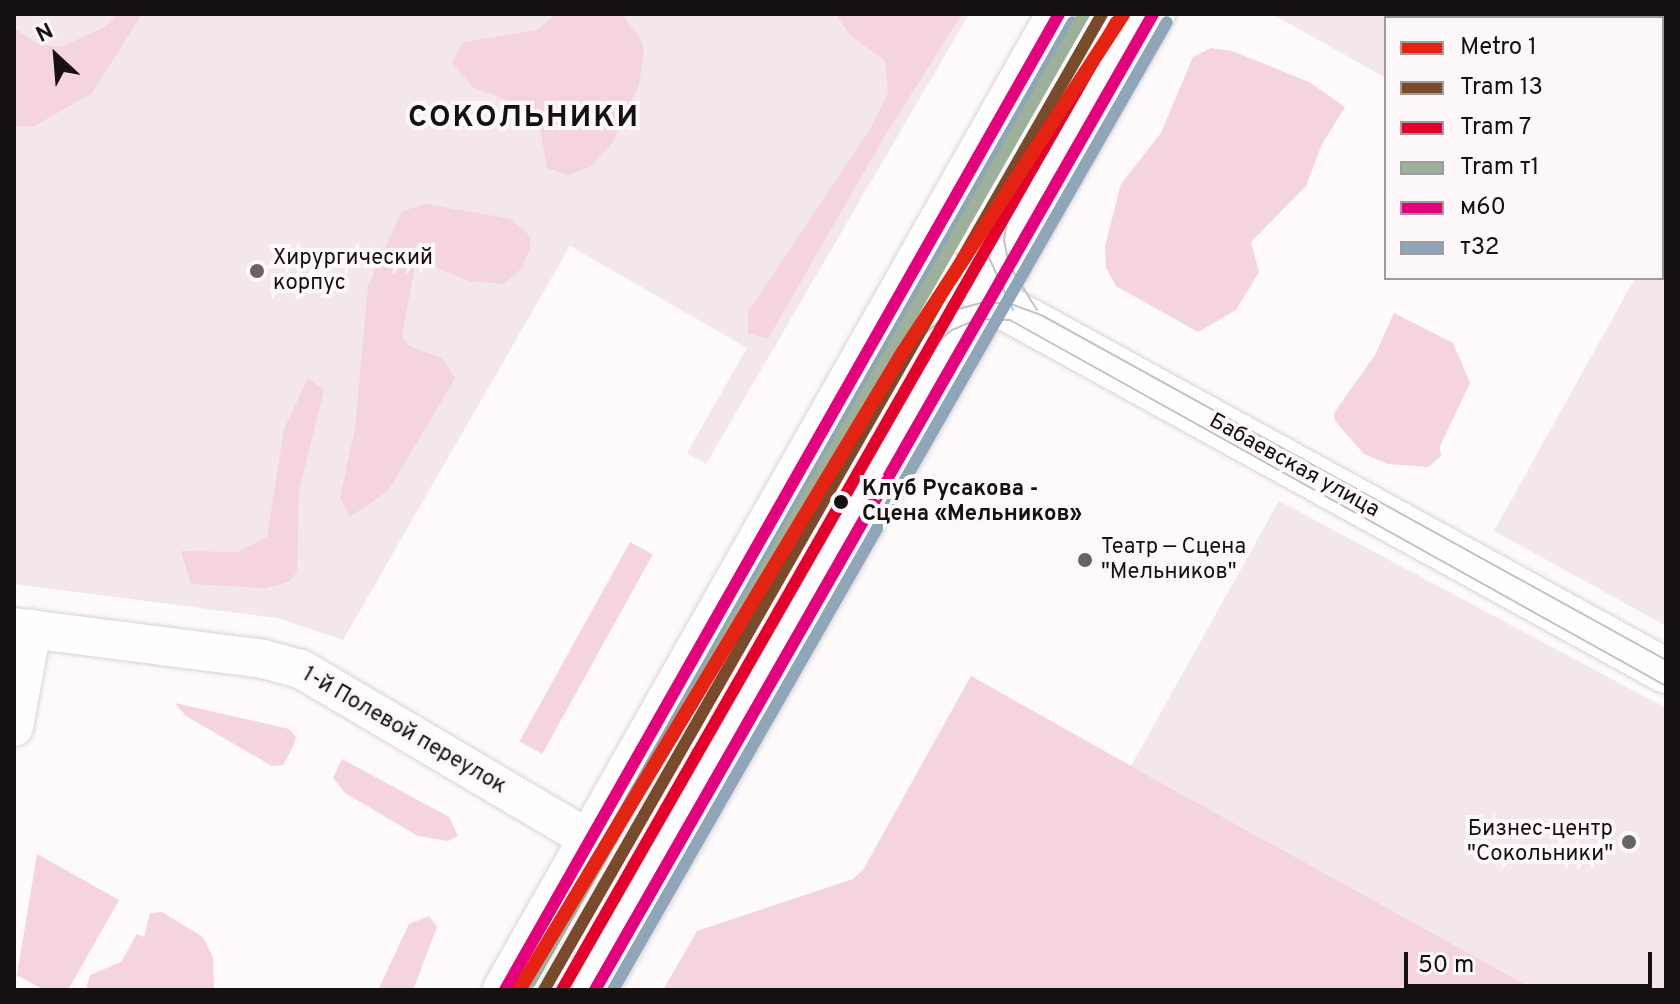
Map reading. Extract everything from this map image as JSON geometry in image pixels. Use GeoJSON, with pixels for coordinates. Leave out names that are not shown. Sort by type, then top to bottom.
{"type":"FeatureCollection","features":[{"type":"Feature","properties":{"kind":"main road"},"geometry":{"type":"LineString","coordinates":[[505,990],[922,262],[1059,14]]}},
{"type":"Feature","properties":{"kind":"main road"},"geometry":{"type":"LineString","coordinates":[[595,990],[1153,14]]}},
{"type":"Feature","properties":{"kind":"main road","name":"Бабаевская улица"},"geometry":{"type":"LineString","coordinates":[[922,262],[1666,671]]}},
{"type":"Feature","properties":{"kind":"street","name":"1-й Полевой переулок"},"geometry":{"type":"LineString","coordinates":[[23,628],[247,657],[301,669],[592,841]]}},
{"type":"Feature","properties":{"kind":"street"},"geometry":{"type":"LineString","coordinates":[[14,727],[23,628]]}},
{"type":"Feature","properties":{"kind":"shaded area"},"geometry":{"type":"Polygon","coordinates":[[[14,14],[969,14],[706,464],[687,453],[747,348],[570,246],[343,640],[277,618],[14,584],[14,14]]]}},
{"type":"Feature","properties":{"kind":"shaded area"},"geometry":{"type":"Polygon","coordinates":[[[117,14],[142,14],[92,93],[33,127],[14,126],[14,28],[38,44],[61,47],[105,27],[117,14]]]}},
{"type":"Feature","properties":{"kind":"shaded area"},"geometry":{"type":"Polygon","coordinates":[[[556,14],[622,14],[641,39],[644,51],[639,85],[613,142],[590,167],[568,175],[547,168],[537,112],[472,87],[452,62],[463,42],[537,30],[556,14]]]}},
{"type":"Feature","properties":{"kind":"shaded area"},"geometry":{"type":"Polygon","coordinates":[[[835,14],[962,14],[884,137],[768,339],[748,333],[748,312],[869,131],[888,93],[885,61],[851,36],[835,14]]]}},
{"type":"Feature","properties":{"kind":"shaded area"},"geometry":{"type":"Polygon","coordinates":[[[1272,14],[1666,14],[1666,626],[1494,531],[1634,280],[1664,280],[1664,16],[1384,16],[1384,77],[1272,14]]]}},
{"type":"Feature","properties":{"kind":"shaded area"},"geometry":{"type":"Polygon","coordinates":[[[1211,48],[1232,51],[1309,82],[1345,107],[1322,144],[1306,186],[1251,242],[1259,272],[1236,310],[1198,332],[1116,286],[1106,268],[1105,246],[1121,184],[1161,133],[1193,57],[1211,48]]]}},
{"type":"Feature","properties":{"kind":"shaded area"},"geometry":{"type":"Polygon","coordinates":[[[426,204],[511,219],[530,236],[530,248],[521,269],[504,284],[469,281],[427,264],[415,266],[402,336],[409,346],[442,358],[455,378],[388,491],[350,517],[340,498],[355,429],[368,286],[402,211],[426,204]]]}},
{"type":"Feature","properties":{"kind":"shaded area"},"geometry":{"type":"Polygon","coordinates":[[[1394,313],[1453,343],[1470,383],[1440,446],[1441,456],[1428,467],[1388,464],[1364,454],[1335,421],[1334,413],[1375,355],[1394,313]]]}},
{"type":"Feature","properties":{"kind":"shaded area"},"geometry":{"type":"Polygon","coordinates":[[[308,378],[324,391],[299,491],[297,572],[289,582],[266,588],[191,584],[181,551],[237,552],[267,537],[284,429],[308,378]]]}},
{"type":"Feature","properties":{"kind":"shaded area"},"geometry":{"type":"Polygon","coordinates":[[[1279,501],[1666,708],[1666,990],[1535,990],[1131,766],[1279,501]]]}},
{"type":"Feature","properties":{"kind":"shaded area"},"geometry":{"type":"Polygon","coordinates":[[[630,542],[653,555],[542,754],[519,741],[630,542]]]}},
{"type":"Feature","properties":{"kind":"shaded area"},"geometry":{"type":"Polygon","coordinates":[[[971,676],[1535,990],[663,990],[697,931],[853,879],[863,870],[971,676]]]}},
{"type":"Feature","properties":{"kind":"shaded area"},"geometry":{"type":"Polygon","coordinates":[[[175,703],[289,729],[296,737],[293,747],[283,765],[272,766],[186,716],[175,703]]]}},
{"type":"Feature","properties":{"kind":"shaded area"},"geometry":{"type":"Polygon","coordinates":[[[342,759],[449,817],[458,836],[448,841],[418,836],[345,793],[333,778],[342,759]]]}},
{"type":"Feature","properties":{"kind":"shaded area"},"geometry":{"type":"Polygon","coordinates":[[[37,854],[119,900],[68,990],[44,990],[17,975],[37,854]]]}},
{"type":"Feature","properties":{"kind":"shaded area"},"geometry":{"type":"Polygon","coordinates":[[[162,912],[203,937],[213,958],[214,990],[86,990],[90,975],[121,962],[137,934],[144,937],[150,913],[162,912]]]}},
{"type":"Feature","properties":{"kind":"shaded area"},"geometry":{"type":"Polygon","coordinates":[[[429,916],[437,927],[413,990],[378,990],[409,924],[429,916]]]}},
{"type":"Feature","properties":{"kind":"tram line","name":"т1"},"geometry":{"type":"LineString","coordinates":[[530,982],[1084,14]]}},
{"type":"Feature","properties":{"kind":"tram line","name":"13"},"geometry":{"type":"LineString","coordinates":[[544,990],[1102,14]]}},
{"type":"Feature","properties":{"kind":"tram line","name":"7"},"geometry":{"type":"LineString","coordinates":[[562,990],[1116,22]]}},
{"type":"Feature","properties":{"kind":"tram line"},"geometry":{"type":"LineString","coordinates":[[1008,212],[1004,240],[1009,265],[1037,310]]}},
{"type":"Feature","properties":{"kind":"tram line"},"geometry":{"type":"LineString","coordinates":[[989,213],[986,251],[1013,310]]}},
{"type":"Feature","properties":{"kind":"tram line"},"geometry":{"type":"LineString","coordinates":[[915,342],[951,311],[980,303],[1008,303],[1043,316],[1666,660]]}},
{"type":"Feature","properties":{"kind":"tram line"},"geometry":{"type":"LineString","coordinates":[[928,350],[952,330],[978,319],[1010,320],[1666,686]]}},
{"type":"Feature","properties":{"kind":"metro line","name":"1"},"geometry":{"type":"LineString","coordinates":[[519,990],[903,352],[1123,14]]}},
{"type":"Feature","properties":{"kind":"transit line","name":"м60"},"geometry":{"type":"LineString","coordinates":[[505,990],[1059,14]]}},
{"type":"Feature","properties":{"kind":"transit line","name":"м60"},"geometry":{"type":"LineString","coordinates":[[595,990],[1153,14]]}},
{"type":"Feature","properties":{"kind":"transit line","name":"т32"},"geometry":{"type":"LineString","coordinates":[[523,990],[1073,22]]}},
{"type":"Feature","properties":{"kind":"transit line","name":"т32"},"geometry":{"type":"LineString","coordinates":[[613,990],[1167,22]]}},
{"type":"Feature","properties":{"kind":"place","name":"Хирургический корпус"},"geometry":{"type":"Point","coordinates":[257,271]}},
{"type":"Feature","properties":{"kind":"place","name":"Клуб Русакова - Сцена «Мельников»"},"geometry":{"type":"Point","coordinates":[841,502]}},
{"type":"Feature","properties":{"kind":"place","name":"Театр — Сцена \"Мельников\""},"geometry":{"type":"Point","coordinates":[1085,560]}},
{"type":"Feature","properties":{"kind":"place","name":"Бизнес-центр \"Сокольники\""},"geometry":{"type":"Point","coordinates":[1629,842]}},
{"type":"Feature","properties":{"kind":"district","name":"СОКОЛЬНИКИ"},"geometry":{"type":"Point","coordinates":[524,119]}}]}
